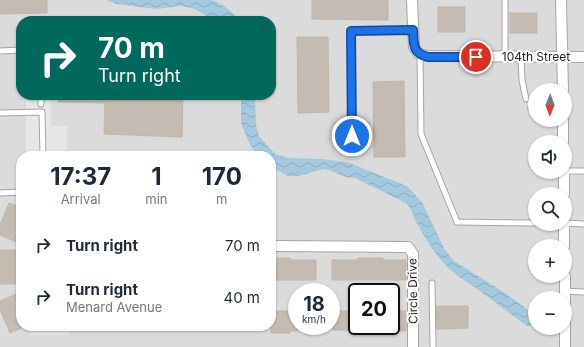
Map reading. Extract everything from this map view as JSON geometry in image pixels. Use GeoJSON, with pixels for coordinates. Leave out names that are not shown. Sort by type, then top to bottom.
{"type":"FeatureCollection","features":[{"type":"Feature","properties":{"kind":"street"},"geometry":{"type":"LineString","coordinates":[[412,0],[414,46],[419,53]]}},
{"type":"Feature","properties":{"kind":"street"},"geometry":{"type":"LineString","coordinates":[[561,0],[563,83]]}},
{"type":"Feature","properties":{"kind":"street","name":"104th Street"},"geometry":{"type":"LineString","coordinates":[[419,53],[428,57],[584,57]]}},
{"type":"Feature","properties":{"kind":"street","name":"Circle Drive"},"geometry":{"type":"LineString","coordinates":[[276,246],[408,247],[413,254],[413,347]]}},
{"type":"Feature","properties":{"kind":"street"},"geometry":{"type":"LineString","coordinates":[[565,283],[565,291]]}},
{"type":"Feature","properties":{"kind":"street"},"geometry":{"type":"LineString","coordinates":[[566,335],[566,347]]}},
{"type":"Feature","properties":{"kind":"lane"},"geometry":{"type":"LineString","coordinates":[[505,0],[505,57]]}},
{"type":"Feature","properties":{"kind":"lane"},"geometry":{"type":"LineString","coordinates":[[352,136],[351,31],[413,30]]}},
{"type":"Feature","properties":{"kind":"lane"},"geometry":{"type":"LineString","coordinates":[[0,51],[16,50]]}},
{"type":"Feature","properties":{"kind":"lane"},"geometry":{"type":"LineString","coordinates":[[419,53],[421,134],[457,222],[528,223]]}},
{"type":"Feature","properties":{"kind":"lane"},"geometry":{"type":"LineString","coordinates":[[521,57],[522,80],[526,100]]}},
{"type":"Feature","properties":{"kind":"lane"},"geometry":{"type":"LineString","coordinates":[[41,100],[41,104]]}},
{"type":"Feature","properties":{"kind":"lane"},"geometry":{"type":"LineString","coordinates":[[0,113],[42,112],[43,151]]}},
{"type":"Feature","properties":{"kind":"lane"},"geometry":{"type":"LineString","coordinates":[[572,171],[584,171]]}},
{"type":"Feature","properties":{"kind":"lane"},"geometry":{"type":"LineString","coordinates":[[0,193],[16,192]]}},
{"type":"Feature","properties":{"kind":"lane"},"geometry":{"type":"LineString","coordinates":[[572,224],[584,224]]}},
{"type":"Feature","properties":{"kind":"lane"},"geometry":{"type":"LineString","coordinates":[[432,283],[433,347]]}},
{"type":"Feature","properties":{"kind":"lane"},"geometry":{"type":"LineString","coordinates":[[572,291],[584,292]]}},
{"type":"Feature","properties":{"kind":"shaded area"},"geometry":{"type":"Polygon","coordinates":[[[0,0],[584,0],[584,347],[0,347],[0,0]]]}},
{"type":"Feature","properties":{"kind":"shaded area"},"geometry":{"type":"Polygon","coordinates":[[[26,100],[51,100],[51,126],[67,126],[67,151],[26,151],[26,100]]]}},
{"type":"Feature","properties":{"kind":"shaded area"},"geometry":{"type":"Polygon","coordinates":[[[30,331],[69,331],[69,335],[30,335],[30,331]]]}},
{"type":"Feature","properties":{"kind":"water"},"geometry":{"type":"Polygon","coordinates":[[[106,0],[211,0],[224,6],[235,16],[207,16],[195,9],[178,6],[157,9],[117,4],[106,0]]]}},
{"type":"Feature","properties":{"kind":"water"},"geometry":{"type":"Polygon","coordinates":[[[241,100],[255,100],[256,125],[259,136],[272,151],[255,151],[249,143],[241,123],[241,100]]]}},
{"type":"Feature","properties":{"kind":"water"},"geometry":{"type":"Polygon","coordinates":[[[276,154],[288,158],[321,159],[347,162],[407,186],[422,202],[445,250],[454,261],[502,291],[528,310],[528,326],[460,278],[445,264],[426,239],[416,222],[410,207],[406,203],[355,178],[345,177],[329,170],[323,169],[299,176],[288,176],[276,170],[276,154]]]}},
{"type":"Feature","properties":{"kind":"building"},"geometry":{"type":"Polygon","coordinates":[[[0,0],[47,0],[47,13],[0,14],[0,0]]]}},
{"type":"Feature","properties":{"kind":"building"},"geometry":{"type":"Polygon","coordinates":[[[312,0],[388,0],[388,20],[312,19],[312,0]]]}},
{"type":"Feature","properties":{"kind":"building"},"geometry":{"type":"Polygon","coordinates":[[[438,7],[465,7],[465,32],[438,32],[438,7]]]}},
{"type":"Feature","properties":{"kind":"building"},"geometry":{"type":"Polygon","coordinates":[[[510,13],[537,13],[537,33],[510,33],[510,13]]]}},
{"type":"Feature","properties":{"kind":"building"},"geometry":{"type":"Polygon","coordinates":[[[297,37],[328,37],[329,112],[298,113],[297,37]]]}},
{"type":"Feature","properties":{"kind":"building"},"geometry":{"type":"Polygon","coordinates":[[[404,81],[405,157],[374,157],[373,82],[404,81]]]}},
{"type":"Feature","properties":{"kind":"building"},"geometry":{"type":"Polygon","coordinates":[[[58,100],[183,100],[182,137],[104,134],[105,103],[58,102],[58,100]]]}},
{"type":"Feature","properties":{"kind":"building"},"geometry":{"type":"Polygon","coordinates":[[[9,203],[16,205],[16,242],[0,235],[0,225],[9,203]]]}},
{"type":"Feature","properties":{"kind":"building"},"geometry":{"type":"Polygon","coordinates":[[[0,250],[16,250],[16,284],[0,284],[0,250]]]}},
{"type":"Feature","properties":{"kind":"building"},"geometry":{"type":"Polygon","coordinates":[[[276,258],[290,258],[290,260],[316,260],[316,280],[276,280],[276,258]]]}},
{"type":"Feature","properties":{"kind":"building"},"geometry":{"type":"Polygon","coordinates":[[[358,258],[406,260],[406,280],[332,280],[332,260],[358,260],[358,258]]]}},
{"type":"Feature","properties":{"kind":"building"},"geometry":{"type":"Polygon","coordinates":[[[16,294],[16,330],[10,333],[0,309],[0,301],[16,294]]]}},
{"type":"Feature","properties":{"kind":"building"},"geometry":{"type":"Polygon","coordinates":[[[436,306],[468,306],[468,328],[437,329],[436,306]]]}},
{"type":"Feature","properties":{"kind":"building"},"geometry":{"type":"Polygon","coordinates":[[[276,311],[288,311],[288,333],[271,333],[271,331],[276,331],[276,311]]]}},
{"type":"Feature","properties":{"kind":"building"},"geometry":{"type":"Polygon","coordinates":[[[340,311],[348,311],[348,330],[340,330],[340,311]]]}},
{"type":"Feature","properties":{"kind":"building"},"geometry":{"type":"Polygon","coordinates":[[[400,311],[406,311],[406,331],[400,331],[400,311]]]}},
{"type":"Feature","properties":{"kind":"route"},"geometry":{"type":"LineString","coordinates":[[352,136],[351,31],[413,30],[415,49],[422,55],[428,57],[476,57]]}}]}
